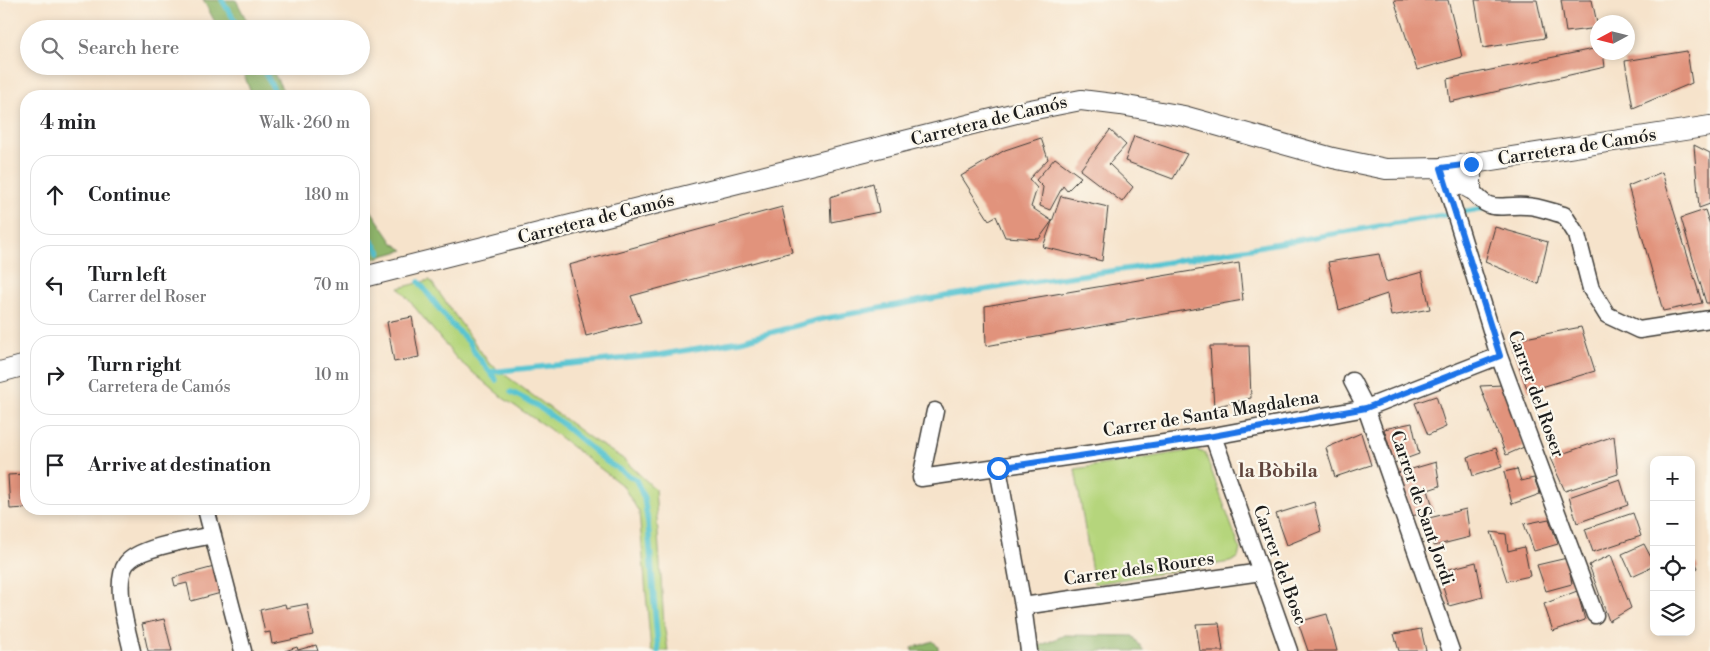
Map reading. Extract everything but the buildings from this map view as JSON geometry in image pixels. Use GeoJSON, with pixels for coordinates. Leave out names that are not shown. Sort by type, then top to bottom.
{"type":"FeatureCollection","features":[{"type":"Feature","properties":{"kind":"street","name":"Carretera de Camós"},"geometry":{"type":"LineString","coordinates":[[370,275],[1020,112],[1081,100],[1184,116],[1333,158],[1446,182],[1471,164],[1710,126]]}},
{"type":"Feature","properties":{"kind":"street"},"geometry":{"type":"LineString","coordinates":[[1470,189],[1471,164]]}},
{"type":"Feature","properties":{"kind":"street"},"geometry":{"type":"LineString","coordinates":[[1446,182],[1464,185],[1478,199],[1492,207],[1528,206],[1564,215],[1577,235],[1591,289],[1606,314],[1639,330],[1710,319]]}},
{"type":"Feature","properties":{"kind":"street","name":"Carrer del Roser"},"geometry":{"type":"LineString","coordinates":[[1446,182],[1500,356],[1594,615]]}},
{"type":"Feature","properties":{"kind":"street","name":"Carrer de Santa Magdalena"},"geometry":{"type":"LineString","coordinates":[[935,411],[921,478],[1213,436],[1366,408],[1500,356]]}},
{"type":"Feature","properties":{"kind":"street"},"geometry":{"type":"LineString","coordinates":[[0,372],[20,367]]}},
{"type":"Feature","properties":{"kind":"street","name":"Carrer de Sant Jordi"},"geometry":{"type":"LineString","coordinates":[[1352,381],[1366,408],[1451,651]]}},
{"type":"Feature","properties":{"kind":"street","name":"Carrer del Bosc"},"geometry":{"type":"LineString","coordinates":[[1213,436],[1289,651]]}},
{"type":"Feature","properties":{"kind":"street"},"geometry":{"type":"LineString","coordinates":[[998,468],[1023,606],[1029,651]]}},
{"type":"Feature","properties":{"kind":"street"},"geometry":{"type":"LineString","coordinates":[[208,515],[243,651]]}},
{"type":"Feature","properties":{"kind":"street"},"geometry":{"type":"LineString","coordinates":[[132,651],[122,608],[121,582],[126,564],[138,554],[158,547],[213,535]]}},
{"type":"Feature","properties":{"kind":"street","name":"Carrer dels Roures"},"geometry":{"type":"LineString","coordinates":[[1023,606],[1261,572]]}},
{"type":"Feature","properties":{"kind":"green space"},"geometry":{"type":"Polygon","coordinates":[[[203,0],[236,0],[246,20],[214,20],[203,0]]]}},
{"type":"Feature","properties":{"kind":"green space"},"geometry":{"type":"Polygon","coordinates":[[[244,75],[275,75],[283,90],[250,90],[244,75]]]}},
{"type":"Feature","properties":{"kind":"green space"},"geometry":{"type":"Polygon","coordinates":[[[370,209],[393,243],[404,250],[370,259],[370,209]]]}},
{"type":"Feature","properties":{"kind":"green space"},"geometry":{"type":"Polygon","coordinates":[[[430,280],[489,363],[590,438],[622,458],[655,489],[664,624],[668,651],[651,651],[639,512],[623,486],[548,428],[503,398],[457,359],[399,288],[430,280]]]}},
{"type":"Feature","properties":{"kind":"green space"},"geometry":{"type":"Polygon","coordinates":[[[1195,450],[1205,453],[1240,549],[1238,558],[1230,562],[1094,584],[1075,469],[1195,450]]]}},
{"type":"Feature","properties":{"kind":"green space"},"geometry":{"type":"Polygon","coordinates":[[[1065,635],[1133,636],[1144,651],[1028,651],[1065,635]]]}},
{"type":"Feature","properties":{"kind":"green space"},"geometry":{"type":"Polygon","coordinates":[[[933,641],[938,647],[938,651],[912,651],[912,648],[933,641]]]}},
{"type":"Feature","properties":{"kind":"waterway"},"geometry":{"type":"LineString","coordinates":[[222,0],[234,20]]}},
{"type":"Feature","properties":{"kind":"waterway"},"geometry":{"type":"LineString","coordinates":[[266,75],[274,90]]}},
{"type":"Feature","properties":{"kind":"waterway"},"geometry":{"type":"LineString","coordinates":[[490,372],[659,355],[740,341],[817,320],[929,299],[1133,268],[1485,208]]}},
{"type":"Feature","properties":{"kind":"waterway"},"geometry":{"type":"LineString","coordinates":[[370,238],[380,252]]}},
{"type":"Feature","properties":{"kind":"waterway"},"geometry":{"type":"LineString","coordinates":[[419,282],[450,323],[470,343],[475,353],[496,380]]}},
{"type":"Feature","properties":{"kind":"waterway"},"geometry":{"type":"LineString","coordinates":[[511,392],[536,405],[560,422],[607,462],[636,480],[644,498],[648,523],[658,651]]}},
{"type":"Feature","properties":{"kind":"district","name":"la Bòbila"},"geometry":{"type":"Point","coordinates":[1278,471]}},
{"type":"Feature","properties":{"kind":"route"},"geometry":{"type":"LineString","coordinates":[[998,468],[1213,436],[1366,408],[1500,356],[1441,168],[1471,164]]}}]}
